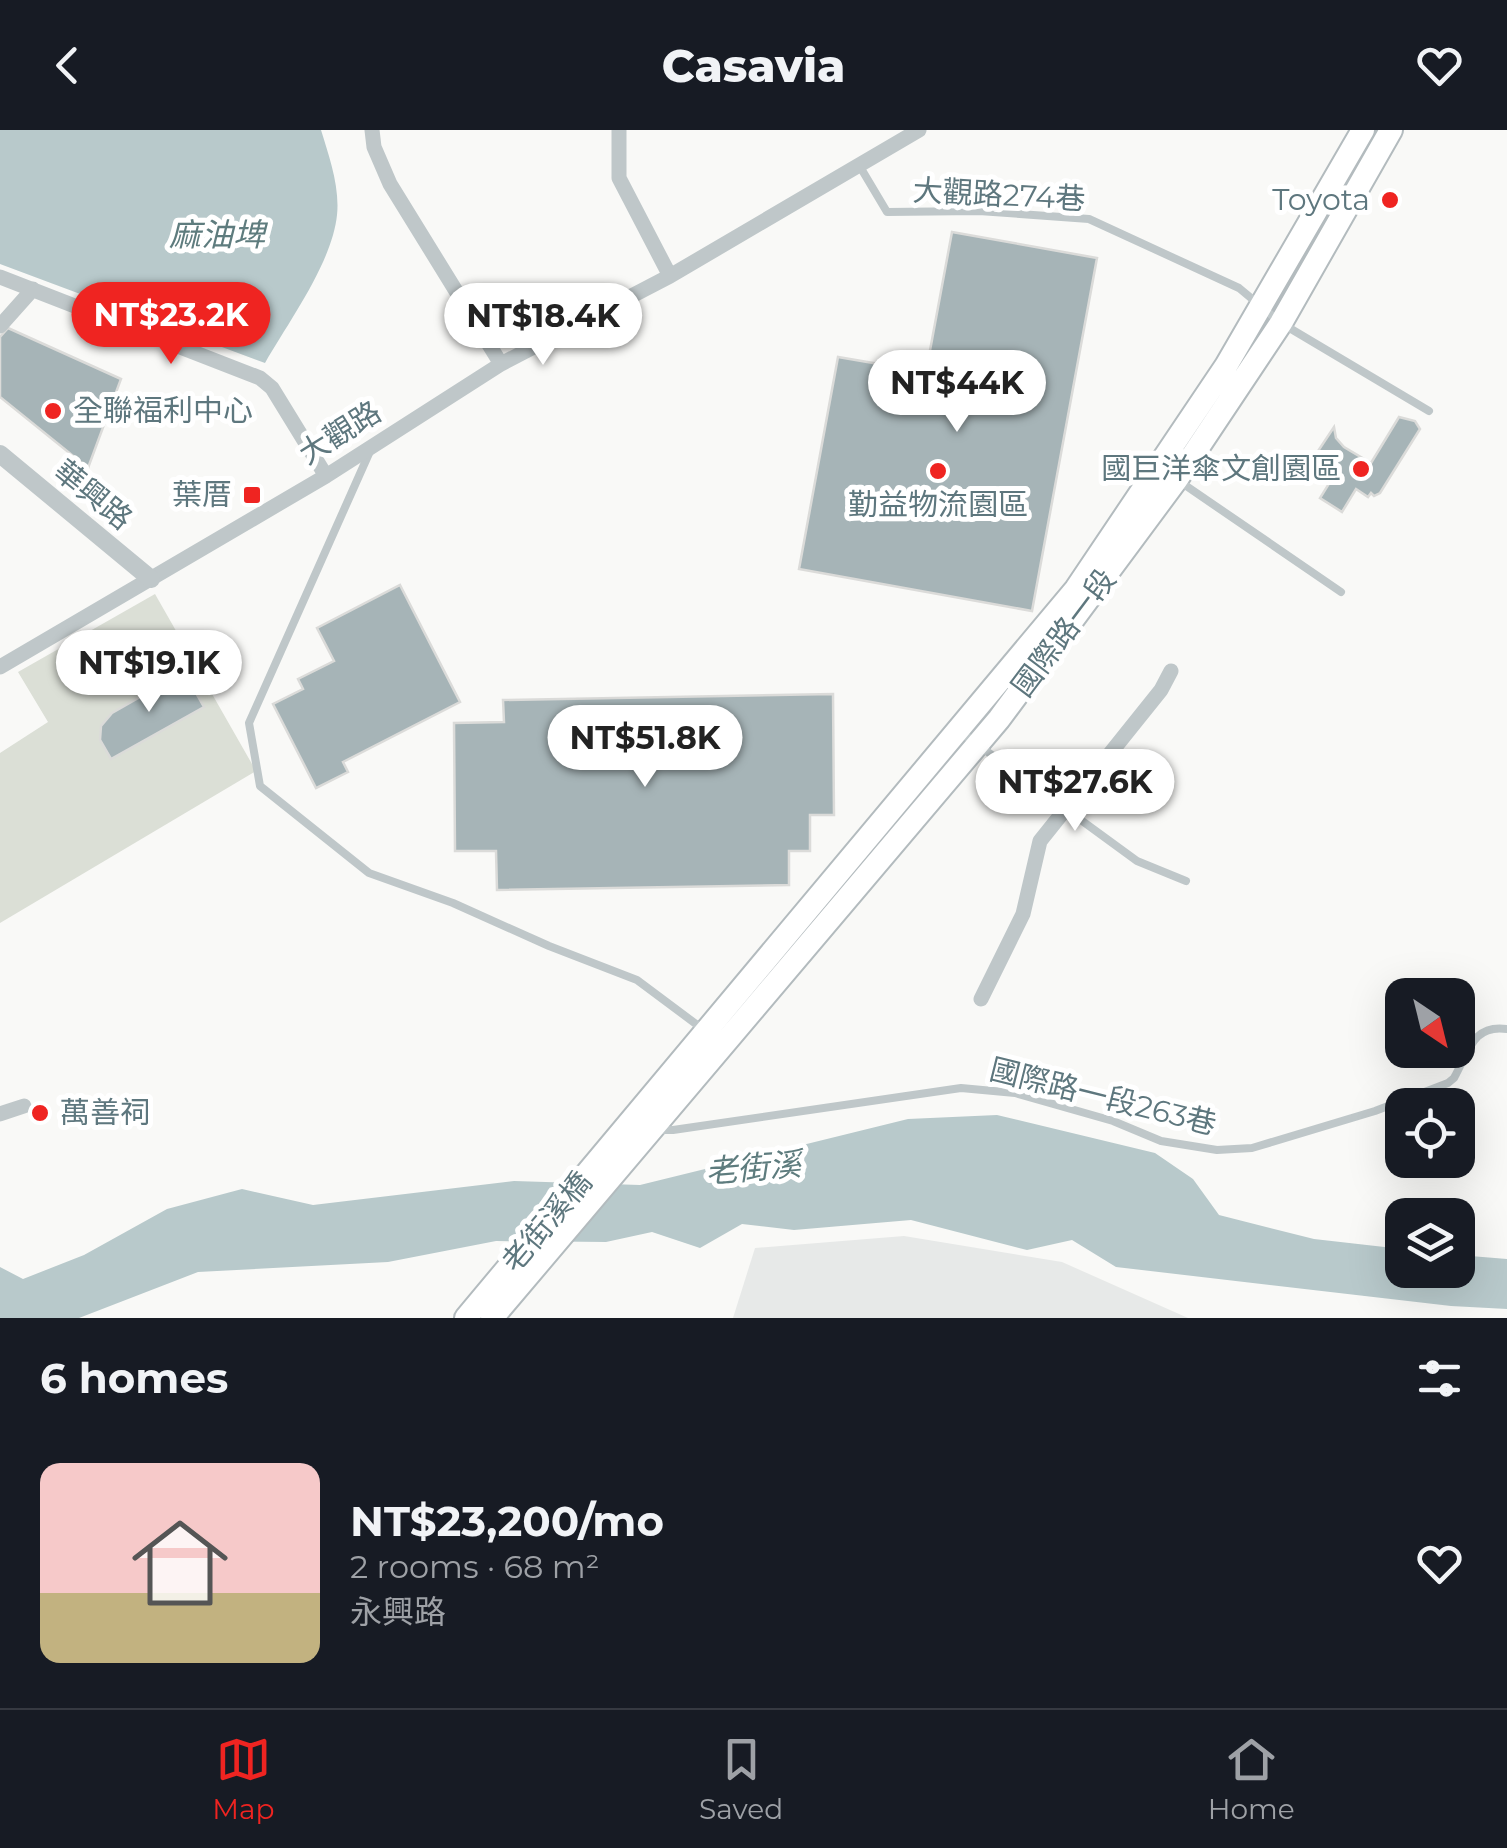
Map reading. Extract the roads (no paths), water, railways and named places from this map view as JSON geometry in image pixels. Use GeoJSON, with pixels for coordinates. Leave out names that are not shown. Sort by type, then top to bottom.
{"type":"FeatureCollection","features":[{"type":"Feature","properties":{"kind":"main road","name":"國際路一段"},"geometry":{"type":"LineString","coordinates":[[640,1132],[968,737],[1281,322],[1356,165],[1363,130]]}},
{"type":"Feature","properties":{"kind":"main road","name":"國際路一段"},"geometry":{"type":"LineString","coordinates":[[1168,473],[1261,308],[1356,165],[1390,130]]}},
{"type":"Feature","properties":{"kind":"main road","name":"國際路一段"},"geometry":{"type":"LineString","coordinates":[[640,1132],[704,1030],[968,737]]}},
{"type":"Feature","properties":{"kind":"main road","name":"老街溪橋"},"geometry":{"type":"LineString","coordinates":[[466,1318],[640,1132]]}},
{"type":"Feature","properties":{"kind":"main road","name":"老街溪橋"},"geometry":{"type":"LineString","coordinates":[[492,1318],[640,1132]]}},
{"type":"Feature","properties":{"kind":"street"},"geometry":{"type":"LineString","coordinates":[[372,130],[374,146],[390,184],[502,364]]}},
{"type":"Feature","properties":{"kind":"street"},"geometry":{"type":"LineString","coordinates":[[619,130],[619,178],[670,276]]}},
{"type":"Feature","properties":{"kind":"street","name":"大觀路"},"geometry":{"type":"LineString","coordinates":[[0,667],[326,476],[502,364],[670,276],[919,130]]}},
{"type":"Feature","properties":{"kind":"street"},"geometry":{"type":"LineString","coordinates":[[0,277],[260,378],[272,388],[326,476]]}},
{"type":"Feature","properties":{"kind":"street"},"geometry":{"type":"LineString","coordinates":[[0,326],[33,289]]}},
{"type":"Feature","properties":{"kind":"street","name":"華興路"},"geometry":{"type":"LineString","coordinates":[[0,454],[151,578]]}},
{"type":"Feature","properties":{"kind":"street"},"geometry":{"type":"LineString","coordinates":[[981,999],[1023,914],[1040,841],[1161,690],[1171,671]]}},
{"type":"Feature","properties":{"kind":"street"},"geometry":{"type":"LineString","coordinates":[[0,1114],[24,1106]]}},
{"type":"Feature","properties":{"kind":"lane","name":"大觀路274巷"},"geometry":{"type":"LineString","coordinates":[[859,165],[887,212],[979,211],[1089,219],[1238,288],[1261,308]]}},
{"type":"Feature","properties":{"kind":"lane"},"geometry":{"type":"LineString","coordinates":[[1261,308],[1429,411]]}},
{"type":"Feature","properties":{"kind":"lane"},"geometry":{"type":"LineString","coordinates":[[373,445],[249,723],[260,786],[369,873],[453,903],[637,980],[704,1030]]}},
{"type":"Feature","properties":{"kind":"lane"},"geometry":{"type":"LineString","coordinates":[[1168,473],[1341,592]]}},
{"type":"Feature","properties":{"kind":"lane"},"geometry":{"type":"LineString","coordinates":[[968,737],[1136,861],[1186,881]]}},
{"type":"Feature","properties":{"kind":"lane","name":"國際路一段263巷"},"geometry":{"type":"LineString","coordinates":[[640,1132],[961,1088],[1015,1093],[1070,1107],[1186,1147],[1252,1148],[1375,1111],[1448,1083],[1479,1033],[1492,1027],[1507,1029]]}},
{"type":"Feature","properties":{"kind":"water","name":"麻油埤"},"geometry":{"type":"Polygon","coordinates":[[[0,130],[321,130],[337,194],[333,233],[308,291],[265,363],[0,264],[0,130]]]}},
{"type":"Feature","properties":{"kind":"water","name":"老街溪"},"geometry":{"type":"Polygon","coordinates":[[[997,1115],[1155,1153],[1193,1179],[1219,1215],[1314,1239],[1385,1247],[1385,1288],[1475,1288],[1475,1256],[1507,1259],[1507,1309],[1116,1267],[1072,1240],[1027,1250],[911,1220],[794,1230],[742,1224],[700,1248],[652,1232],[606,1242],[496,1241],[388,1262],[198,1272],[79,1318],[0,1318],[0,1267],[23,1279],[84,1255],[167,1209],[242,1189],[313,1205],[514,1181],[640,1185],[908,1119],[997,1115]]]}},
{"type":"Feature","properties":{"kind":"place","name":"Toyota"},"geometry":{"type":"Point","coordinates":[1390,200]}},
{"type":"Feature","properties":{"kind":"place","name":"全聯福利中心"},"geometry":{"type":"Point","coordinates":[53,411]}},
{"type":"Feature","properties":{"kind":"place","name":"國巨洋傘文創園區"},"geometry":{"type":"Point","coordinates":[1361,469]}},
{"type":"Feature","properties":{"kind":"place","name":"勤益物流園區"},"geometry":{"type":"Point","coordinates":[938,471]}},
{"type":"Feature","properties":{"kind":"place","name":"葉厝"},"geometry":{"type":"Point","coordinates":[252,495]}},
{"type":"Feature","properties":{"kind":"place","name":"萬善祠"},"geometry":{"type":"Point","coordinates":[40,1113]}}]}
